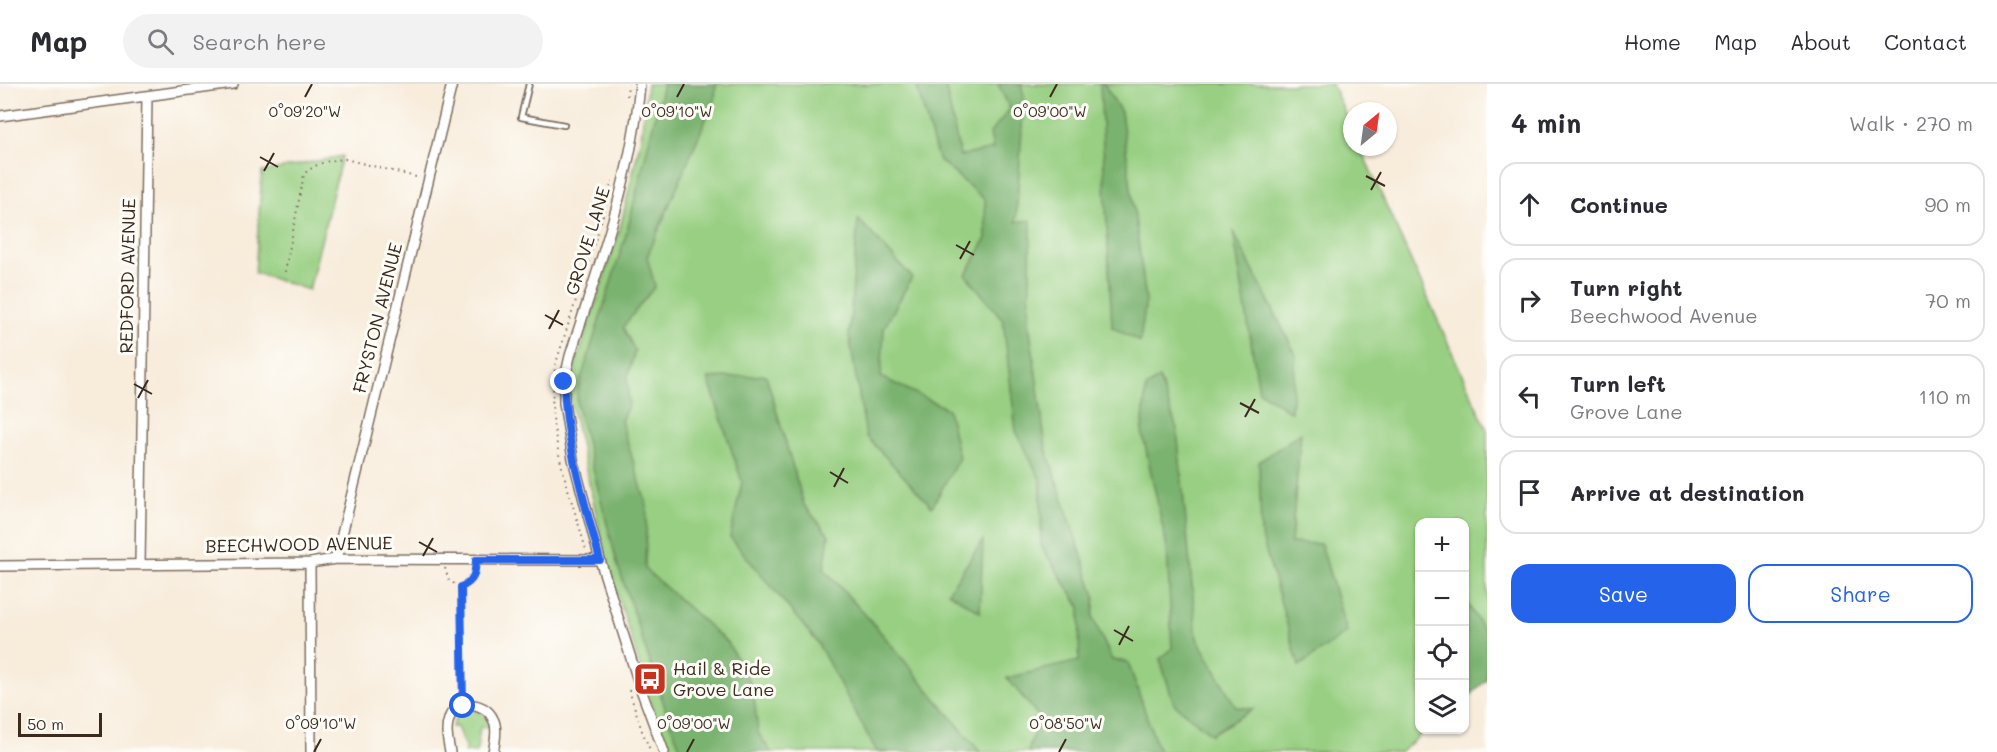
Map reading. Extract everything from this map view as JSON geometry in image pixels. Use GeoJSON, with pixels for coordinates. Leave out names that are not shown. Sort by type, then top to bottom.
{"type":"FeatureCollection","features":[{"type":"Feature","properties":{"kind":"street"},"geometry":{"type":"LineString","coordinates":[[0,116],[147,96],[197,86],[232,84]]}},
{"type":"Feature","properties":{"kind":"street","name":"FRYSTON AVENUE"},"geometry":{"type":"LineString","coordinates":[[336,559],[452,84]]}},
{"type":"Feature","properties":{"kind":"street","name":"GROVE LANE"},"geometry":{"type":"LineString","coordinates":[[640,84],[624,184],[570,356],[564,382],[564,403],[573,459],[600,560],[640,687],[664,752]]}},
{"type":"Feature","properties":{"kind":"street","name":"REDFORD AVENUE"},"geometry":{"type":"LineString","coordinates":[[140,565],[147,96]]}},
{"type":"Feature","properties":{"kind":"street","name":"BEECHWOOD AVENUE"},"geometry":{"type":"LineString","coordinates":[[0,566],[310,563],[336,559],[600,560]]}},
{"type":"Feature","properties":{"kind":"street"},"geometry":{"type":"LineString","coordinates":[[310,563],[311,752]]}},
{"type":"Feature","properties":{"kind":"street"},"geometry":{"type":"LineString","coordinates":[[450,752],[446,730],[449,716],[456,708],[469,704],[484,708],[494,720],[495,743],[492,752]]}},
{"type":"Feature","properties":{"kind":"lane"},"geometry":{"type":"LineString","coordinates":[[529,84],[522,117],[564,124]]}},
{"type":"Feature","properties":{"kind":"path"},"geometry":{"type":"LineString","coordinates":[[627,105],[628,84]]}},
{"type":"Feature","properties":{"kind":"path"},"geometry":{"type":"LineString","coordinates":[[285,272],[304,174],[311,167],[345,159],[429,180]]}},
{"type":"Feature","properties":{"kind":"path"},"geometry":{"type":"LineString","coordinates":[[588,560],[558,450],[551,404],[555,366],[601,223],[612,179]]}},
{"type":"Feature","properties":{"kind":"path"},"geometry":{"type":"LineString","coordinates":[[445,560],[446,575],[449,581],[461,587]]}},
{"type":"Feature","properties":{"kind":"path"},"geometry":{"type":"LineString","coordinates":[[461,587],[472,580],[476,560]]}},
{"type":"Feature","properties":{"kind":"path"},"geometry":{"type":"LineString","coordinates":[[461,587],[463,706]]}},
{"type":"Feature","properties":{"kind":"path"},"geometry":{"type":"LineString","coordinates":[[628,686],[651,752]]}},
{"type":"Feature","properties":{"kind":"green space"},"geometry":{"type":"Polygon","coordinates":[[[647,84],[1332,84],[1343,109],[1343,156],[1364,156],[1487,430],[1487,675],[1469,691],[1469,518],[1415,518],[1415,734],[1421,734],[1401,752],[670,752],[658,726],[606,557],[569,395],[575,366],[620,228],[641,138],[647,84]]]}},
{"type":"Feature","properties":{"kind":"green space"},"geometry":{"type":"Polygon","coordinates":[[[663,84],[716,84],[715,98],[647,257],[655,286],[623,327],[635,351],[627,379],[629,404],[621,421],[647,506],[645,569],[728,643],[753,688],[758,733],[771,752],[682,752],[670,723],[617,563],[577,406],[577,392],[627,231],[663,84]]]}},
{"type":"Feature","properties":{"kind":"green space"},"geometry":{"type":"Polygon","coordinates":[[[916,84],[945,84],[960,156],[993,149],[990,133],[1010,109],[998,84],[1021,84],[1024,96],[1016,222],[1031,220],[1029,322],[1046,448],[1095,596],[1093,618],[1112,660],[1128,662],[1159,752],[1028,752],[1039,717],[1007,678],[1079,661],[1080,607],[1041,546],[1041,481],[1016,431],[1003,320],[966,275],[986,238],[985,200],[938,159],[916,84]]]}},
{"type":"Feature","properties":{"kind":"green space"},"geometry":{"type":"Polygon","coordinates":[[[1100,84],[1104,84],[1121,112],[1146,300],[1140,342],[1112,327],[1100,84]]]}},
{"type":"Feature","properties":{"kind":"green space"},"geometry":{"type":"Polygon","coordinates":[[[342,156],[309,290],[255,273],[262,172],[342,156]]]}},
{"type":"Feature","properties":{"kind":"green space"},"geometry":{"type":"Polygon","coordinates":[[[858,219],[912,277],[884,328],[881,377],[948,409],[959,458],[932,507],[866,436],[849,335],[858,219]]]}},
{"type":"Feature","properties":{"kind":"green space"},"geometry":{"type":"Polygon","coordinates":[[[1233,231],[1296,355],[1291,412],[1259,391],[1233,231]]]}},
{"type":"Feature","properties":{"kind":"green space"},"geometry":{"type":"Polygon","coordinates":[[[766,375],[804,505],[829,535],[824,569],[878,629],[980,752],[877,752],[817,642],[730,537],[742,482],[708,378],[766,375]]]}},
{"type":"Feature","properties":{"kind":"green space"},"geometry":{"type":"Polygon","coordinates":[[[1159,378],[1177,429],[1197,638],[1236,707],[1253,709],[1211,734],[1174,704],[1160,659],[1172,649],[1167,547],[1142,431],[1146,388],[1159,378]]]}},
{"type":"Feature","properties":{"kind":"green space"},"geometry":{"type":"Polygon","coordinates":[[[1301,433],[1291,543],[1321,544],[1347,632],[1299,666],[1261,534],[1259,462],[1301,433]]]}},
{"type":"Feature","properties":{"kind":"green space"},"geometry":{"type":"Polygon","coordinates":[[[983,540],[980,612],[948,592],[983,540]]]}},
{"type":"Feature","properties":{"kind":"green space"},"geometry":{"type":"Polygon","coordinates":[[[1469,606],[1487,635],[1487,679],[1469,697],[1469,606]]]}},
{"type":"Feature","properties":{"kind":"green space"},"geometry":{"type":"Polygon","coordinates":[[[472,709],[484,716],[491,728],[480,727],[477,752],[464,752],[466,750],[457,727],[452,727],[459,715],[472,709]]]}},
{"type":"Feature","properties":{"kind":"place","name":"Hail & Ride Grove Lane"},"geometry":{"type":"Point","coordinates":[650,679]}},
{"type":"Feature","properties":{"kind":"route"},"geometry":{"type":"LineString","coordinates":[[463,706],[461,587],[472,580],[476,560],[600,560],[573,459],[564,403],[564,382]]}}]}
